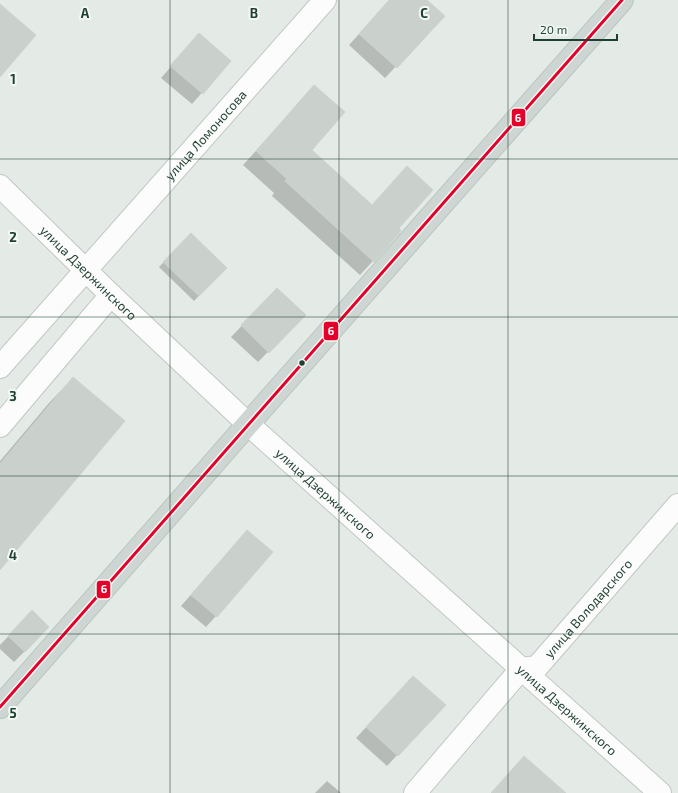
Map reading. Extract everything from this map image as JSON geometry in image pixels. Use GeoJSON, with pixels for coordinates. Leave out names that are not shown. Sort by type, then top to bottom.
{"type":"FeatureCollection","features":[{"type":"Feature","properties":{"kind":"main road"},"geometry":{"type":"LineString","coordinates":[[0,707],[622,0]]}},
{"type":"Feature","properties":{"kind":"street","name":"улица Ломоносова"},"geometry":{"type":"LineString","coordinates":[[0,367],[326,0]]}},
{"type":"Feature","properties":{"kind":"street","name":"улица Дзержинского"},"geometry":{"type":"LineString","coordinates":[[0,186],[111,296],[248,424],[660,793]]}},
{"type":"Feature","properties":{"kind":"street"},"geometry":{"type":"LineString","coordinates":[[0,426],[111,296]]}},
{"type":"Feature","properties":{"kind":"street","name":"улица Володарского"},"geometry":{"type":"LineString","coordinates":[[521,669],[537,667],[678,505]]}},
{"type":"Feature","properties":{"kind":"street"},"geometry":{"type":"LineString","coordinates":[[415,793],[521,669]]}},
{"type":"Feature","properties":{"kind":"building"},"geometry":{"type":"Polygon","coordinates":[[[389,0],[427,0],[445,16],[397,68],[359,34],[389,0]]]}},
{"type":"Feature","properties":{"kind":"building"},"geometry":{"type":"Polygon","coordinates":[[[0,4],[36,35],[0,77],[0,4]]]}},
{"type":"Feature","properties":{"kind":"building"},"geometry":{"type":"Polygon","coordinates":[[[199,33],[231,61],[203,94],[170,66],[199,33]]]}},
{"type":"Feature","properties":{"kind":"building"},"geometry":{"type":"Polygon","coordinates":[[[314,85],[345,112],[312,150],[372,205],[407,166],[433,190],[399,228],[401,231],[374,262],[285,181],[287,179],[256,151],[314,85]]]}},
{"type":"Feature","properties":{"kind":"building"},"geometry":{"type":"Polygon","coordinates":[[[191,233],[227,268],[199,296],[163,262],[191,233]]]}},
{"type":"Feature","properties":{"kind":"building"},"geometry":{"type":"Polygon","coordinates":[[[277,288],[306,315],[269,353],[241,325],[277,288]]]}},
{"type":"Feature","properties":{"kind":"building"},"geometry":{"type":"Polygon","coordinates":[[[73,377],[125,421],[0,570],[0,464],[73,377]]]}},
{"type":"Feature","properties":{"kind":"building"},"geometry":{"type":"Polygon","coordinates":[[[247,530],[273,552],[217,617],[191,595],[247,530]]]}},
{"type":"Feature","properties":{"kind":"building"},"geometry":{"type":"Polygon","coordinates":[[[32,610],[49,627],[25,652],[8,636],[32,610]]]}},
{"type":"Feature","properties":{"kind":"building"},"geometry":{"type":"Polygon","coordinates":[[[413,676],[446,705],[398,756],[366,727],[413,676]]]}},
{"type":"Feature","properties":{"kind":"building"},"geometry":{"type":"Polygon","coordinates":[[[524,756],[566,793],[491,793],[524,756]]]}},
{"type":"Feature","properties":{"kind":"transit line","name":"6"},"geometry":{"type":"LineString","coordinates":[[0,707],[622,0]]}}]}
